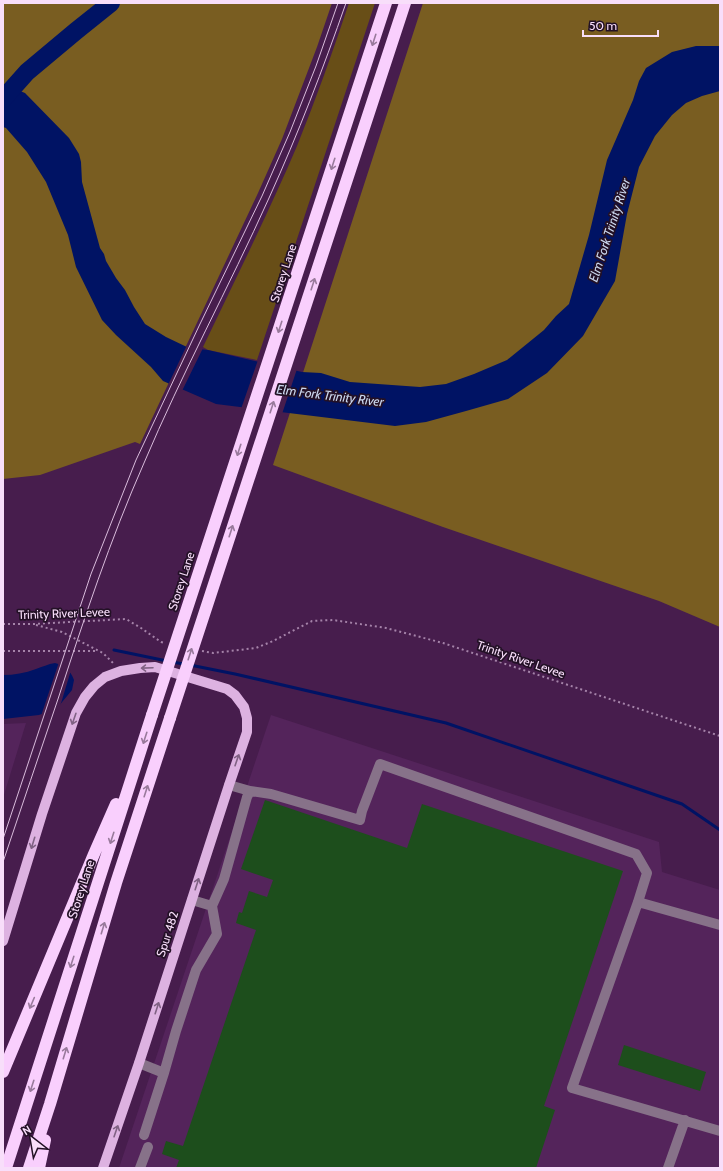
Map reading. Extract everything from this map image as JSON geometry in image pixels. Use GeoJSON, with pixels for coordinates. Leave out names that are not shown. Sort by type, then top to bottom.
{"type":"FeatureCollection","features":[{"type":"Feature","properties":{"kind":"highway","name":"Storey Lane"},"geometry":{"type":"LineString","coordinates":[[6,1168],[152,715],[386,3]]}},
{"type":"Feature","properties":{"kind":"highway"},"geometry":{"type":"LineString","coordinates":[[29,1168],[50,1104],[116,883],[405,3]]}},
{"type":"Feature","properties":{"kind":"highway"},"geometry":{"type":"LineString","coordinates":[[3,1072],[94,854],[137,761]]}},
{"type":"Feature","properties":{"kind":"highway"},"geometry":{"type":"LineString","coordinates":[[39,1168],[50,1104]]}},
{"type":"Feature","properties":{"kind":"main road","name":"Spur 482"},"geometry":{"type":"LineString","coordinates":[[103,1168],[139,1063],[247,732],[247,718],[244,707],[235,695],[227,689],[155,667],[121,671]]}},
{"type":"Feature","properties":{"kind":"main road"},"geometry":{"type":"LineString","coordinates":[[3,941],[42,814],[76,714],[85,697],[94,686],[105,677],[121,671]]}},
{"type":"Feature","properties":{"kind":"lane"},"geometry":{"type":"LineString","coordinates":[[229,785],[250,791],[271,794],[360,820],[380,764],[636,854],[647,873],[572,1088],[720,1131]]}},
{"type":"Feature","properties":{"kind":"lane"},"geometry":{"type":"LineString","coordinates":[[144,1135],[196,970],[217,934],[212,906],[224,879],[250,791]]}},
{"type":"Feature","properties":{"kind":"lane"},"geometry":{"type":"LineString","coordinates":[[192,900],[212,906]]}},
{"type":"Feature","properties":{"kind":"lane"},"geometry":{"type":"LineString","coordinates":[[638,902],[720,925]]}},
{"type":"Feature","properties":{"kind":"lane"},"geometry":{"type":"LineString","coordinates":[[139,1063],[164,1073]]}},
{"type":"Feature","properties":{"kind":"lane"},"geometry":{"type":"LineString","coordinates":[[668,1168],[685,1120]]}},
{"type":"Feature","properties":{"kind":"lane"},"geometry":{"type":"LineString","coordinates":[[140,1168],[148,1147]]}},
{"type":"Feature","properties":{"kind":"path","name":"Trinity River Levee"},"geometry":{"type":"LineString","coordinates":[[3,624],[126,620],[141,628],[161,642],[168,643]]}},
{"type":"Feature","properties":{"kind":"path","name":"Trinity River Levee"},"geometry":{"type":"LineString","coordinates":[[198,650],[212,654],[256,648],[312,621],[333,620],[386,628],[443,643],[720,736]]}},
{"type":"Feature","properties":{"kind":"path"},"geometry":{"type":"LineString","coordinates":[[33,624],[62,632],[103,653],[121,671]]}},
{"type":"Feature","properties":{"kind":"path"},"geometry":{"type":"LineString","coordinates":[[3,651],[98,651]]}},
{"type":"Feature","properties":{"kind":"shaded area"},"geometry":{"type":"Polygon","coordinates":[[[3,3],[332,3],[282,139],[140,444],[135,442],[40,475],[3,479],[3,3]]]}},
{"type":"Feature","properties":{"kind":"shaded area"},"geometry":{"type":"Polygon","coordinates":[[[349,3],[375,3],[257,360],[208,350],[203,347],[263,222],[297,146],[349,3]]]}},
{"type":"Feature","properties":{"kind":"shaded area"},"geometry":{"type":"Polygon","coordinates":[[[423,3],[720,3],[720,627],[659,601],[443,527],[273,465],[423,3]]]}},
{"type":"Feature","properties":{"kind":"shaded area"},"geometry":{"type":"Polygon","coordinates":[[[271,715],[659,842],[662,872],[720,890],[720,1168],[119,1168],[271,715]]]}},
{"type":"Feature","properties":{"kind":"shaded area"},"geometry":{"type":"Polygon","coordinates":[[[26,723],[3,798],[3,724],[26,723]]]}},
{"type":"Feature","properties":{"kind":"water","name":"Elm Fork Trinity River"},"geometry":{"type":"Polygon","coordinates":[[[696,46],[720,46],[720,91],[702,96],[686,103],[672,115],[655,136],[639,167],[627,214],[615,281],[583,336],[547,373],[508,399],[426,422],[395,426],[216,404],[163,381],[151,367],[102,320],[76,267],[68,235],[46,182],[27,152],[6,128],[3,127],[3,84],[25,93],[69,138],[79,154],[82,182],[100,248],[106,261],[145,324],[166,337],[189,348],[208,350],[302,372],[321,373],[350,382],[420,387],[446,384],[507,360],[544,330],[569,304],[589,235],[607,160],[633,100],[639,81],[646,68],[672,52],[696,46]]]}},
{"type":"Feature","properties":{"kind":"water"},"geometry":{"type":"Polygon","coordinates":[[[55,663],[67,669],[74,680],[72,690],[58,707],[39,715],[3,719],[3,675],[24,673],[55,663]]]}},
{"type":"Feature","properties":{"kind":"pier"},"geometry":{"type":"Polygon","coordinates":[[[187,345],[203,348],[182,391],[168,385],[187,345]]]}},
{"type":"Feature","properties":{"kind":"pier"},"geometry":{"type":"Polygon","coordinates":[[[258,360],[297,369],[282,414],[241,409],[258,360]]]}},
{"type":"Feature","properties":{"kind":"pier"},"geometry":{"type":"Polygon","coordinates":[[[59,662],[71,670],[59,709],[41,716],[59,662]]]}},
{"type":"Feature","properties":{"kind":"building"},"geometry":{"type":"Polygon","coordinates":[[[265,800],[407,848],[422,804],[623,871],[544,1106],[555,1110],[536,1168],[176,1168],[179,1160],[162,1154],[166,1141],[183,1146],[256,930],[236,923],[239,912],[242,913],[249,891],[267,897],[273,880],[241,869],[265,800]]]}},
{"type":"Feature","properties":{"kind":"building"},"geometry":{"type":"Polygon","coordinates":[[[624,1045],[706,1072],[700,1091],[618,1065],[624,1045]]]}},
{"type":"Feature","properties":{"kind":"waterway"},"geometry":{"type":"LineString","coordinates":[[3,99],[27,72],[111,3]]}},
{"type":"Feature","properties":{"kind":"waterway"},"geometry":{"type":"LineString","coordinates":[[114,650],[167,661]]}},
{"type":"Feature","properties":{"kind":"waterway"},"geometry":{"type":"LineString","coordinates":[[172,662],[184,664]]}},
{"type":"Feature","properties":{"kind":"waterway"},"geometry":{"type":"LineString","coordinates":[[190,665],[446,723],[682,804],[720,830]]}},
{"type":"Feature","properties":{"kind":"tram line"},"geometry":{"type":"LineString","coordinates":[[3,839],[91,574],[136,460],[262,196],[290,132],[316,66],[338,3]]}},
{"type":"Feature","properties":{"kind":"tram line"},"geometry":{"type":"LineString","coordinates":[[3,862],[88,609],[120,521],[174,396],[280,174],[310,101],[346,3]]}}]}
